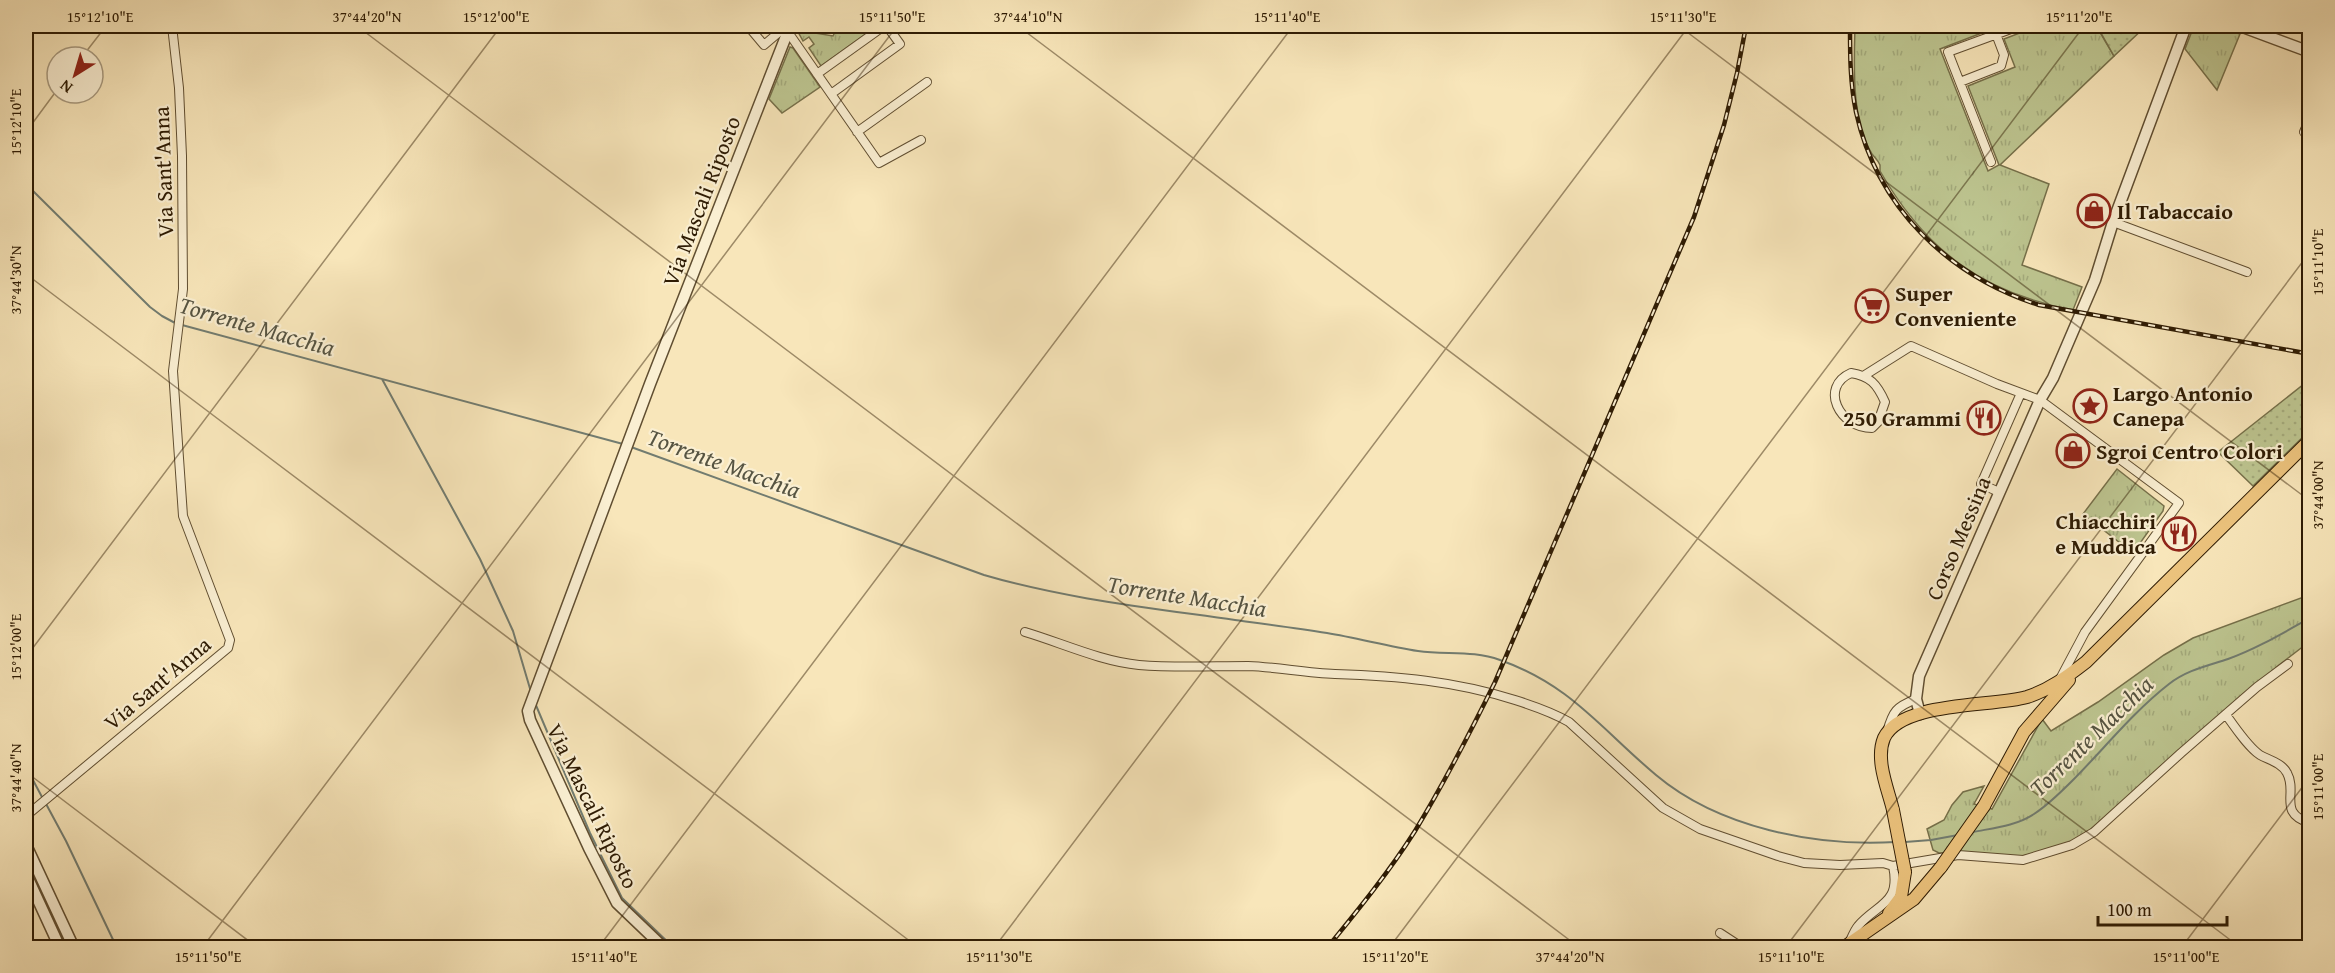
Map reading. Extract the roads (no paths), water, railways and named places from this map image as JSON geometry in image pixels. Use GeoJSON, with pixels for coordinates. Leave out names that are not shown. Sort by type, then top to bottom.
{"type":"FeatureCollection","features":[{"type":"Feature","properties":{"kind":"main road"},"geometry":{"type":"LineString","coordinates":[[2024,732],[2086,662],[2310,440]]}},
{"type":"Feature","properties":{"kind":"main road"},"geometry":{"type":"LineString","coordinates":[[1932,879],[1915,884],[1910,881],[1905,872],[1882,765],[1882,745],[1885,737],[1900,723],[1920,714],[1951,707],[2027,697],[2042,692],[2086,662]]}},
{"type":"Feature","properties":{"kind":"main road"},"geometry":{"type":"LineString","coordinates":[[1846,945],[1914,899],[1941,867],[1984,806],[2024,732],[2036,705],[2033,699],[2027,697]]}},
{"type":"Feature","properties":{"kind":"main road"},"geometry":{"type":"LineString","coordinates":[[1879,922],[1901,897],[1905,872]]}},
{"type":"Feature","properties":{"kind":"street","name":"Via Sant'Anna"},"geometry":{"type":"LineString","coordinates":[[26,816],[228,648],[230,640],[183,516],[172,371],[181,317],[184,268],[183,156],[172,26]]}},
{"type":"Feature","properties":{"kind":"street"},"geometry":{"type":"LineString","coordinates":[[748,26],[764,45],[786,28],[879,163],[921,140]]}},
{"type":"Feature","properties":{"kind":"street"},"geometry":{"type":"LineString","coordinates":[[817,74],[886,26],[900,44],[831,94]]}},
{"type":"Feature","properties":{"kind":"street"},"geometry":{"type":"LineString","coordinates":[[1991,162],[1948,52],[2019,26]]}},
{"type":"Feature","properties":{"kind":"street","name":"Corso Messina"},"geometry":{"type":"LineString","coordinates":[[1916,699],[1919,676],[1999,492],[2082,313],[2113,222],[2186,26]]}},
{"type":"Feature","properties":{"kind":"street"},"geometry":{"type":"LineString","coordinates":[[2240,26],[2307,51],[2310,38]]}},
{"type":"Feature","properties":{"kind":"street","name":"Via Mascali Riposto"},"geometry":{"type":"LineString","coordinates":[[664,948],[617,903],[589,848],[530,720],[528,711],[786,28]]}},
{"type":"Feature","properties":{"kind":"street"},"geometry":{"type":"LineString","coordinates":[[1960,82],[2001,66],[2004,56],[1996,34]]}},
{"type":"Feature","properties":{"kind":"street"},"geometry":{"type":"LineString","coordinates":[[857,132],[927,82]]}},
{"type":"Feature","properties":{"kind":"street"},"geometry":{"type":"LineString","coordinates":[[2304,132],[2310,118]]}},
{"type":"Feature","properties":{"kind":"street"},"geometry":{"type":"LineString","coordinates":[[2113,222],[2247,272]]}},
{"type":"Feature","properties":{"kind":"street"},"geometry":{"type":"LineString","coordinates":[[1865,375],[1874,383],[1885,402],[1878,422],[1872,428],[1865,428],[1846,420],[1838,407],[1835,393],[1838,384],[1843,377],[1851,374],[1865,375],[1911,346],[2021,393],[2042,397],[2179,503],[2085,633],[2058,682]]}},
{"type":"Feature","properties":{"kind":"street"},"geometry":{"type":"LineString","coordinates":[[1999,492],[1981,484],[2021,393]]}},
{"type":"Feature","properties":{"kind":"street"},"geometry":{"type":"LineString","coordinates":[[1025,632],[1094,654],[1137,664],[1179,667],[1273,667],[1334,674],[1361,673],[1452,683],[1479,689],[1534,706],[1563,718],[1663,808],[1700,829],[1804,863],[1840,865],[1883,863],[1893,866],[1959,855],[2024,860],[2072,845],[2094,832],[2257,687],[2288,664]]}},
{"type":"Feature","properties":{"kind":"street"},"geometry":{"type":"LineString","coordinates":[[1885,737],[1891,718],[1898,706],[1916,699],[1920,714]]}},
{"type":"Feature","properties":{"kind":"street"},"geometry":{"type":"LineString","coordinates":[[2226,716],[2257,753],[2286,770],[2291,783],[2292,813],[2310,823]]}},
{"type":"Feature","properties":{"kind":"street"},"geometry":{"type":"LineString","coordinates":[[26,845],[74,948]]}},
{"type":"Feature","properties":{"kind":"street"},"geometry":{"type":"LineString","coordinates":[[1846,945],[1857,927],[1890,897],[1896,884],[1893,866]]}},
{"type":"Feature","properties":{"kind":"street"},"geometry":{"type":"LineString","coordinates":[[26,874],[60,948]]}},
{"type":"Feature","properties":{"kind":"street"},"geometry":{"type":"LineString","coordinates":[[1720,933],[1743,948]]}},
{"type":"Feature","properties":{"kind":"waterway","name":"Torrente Macchia"},"geometry":{"type":"LineString","coordinates":[[26,184],[150,307],[177,324]]}},
{"type":"Feature","properties":{"kind":"waterway","name":"Torrente Macchia"},"geometry":{"type":"LineString","coordinates":[[182,325],[623,444]]}},
{"type":"Feature","properties":{"kind":"waterway"},"geometry":{"type":"LineString","coordinates":[[382,379],[480,559],[513,631],[531,692]]}},
{"type":"Feature","properties":{"kind":"waterway","name":"Torrente Macchia"},"geometry":{"type":"LineString","coordinates":[[631,447],[984,575],[1015,583],[1109,602],[1327,633],[1418,651],[1470,654],[1500,660],[1525,670],[1566,695],[1656,775],[1709,809],[1739,821],[1802,837],[1865,843],[1896,842]]}},
{"type":"Feature","properties":{"kind":"waterway","name":"Torrente Macchia"},"geometry":{"type":"LineString","coordinates":[[1973,832],[2020,821],[2044,807],[2143,706],[2176,679],[2249,650],[2310,618]]}},
{"type":"Feature","properties":{"kind":"waterway"},"geometry":{"type":"LineString","coordinates":[[535,703],[590,833],[622,898],[674,948]]}},
{"type":"Feature","properties":{"kind":"waterway"},"geometry":{"type":"LineString","coordinates":[[26,767],[42,797]]}},
{"type":"Feature","properties":{"kind":"waterway"},"geometry":{"type":"LineString","coordinates":[[45,802],[117,948]]}},
{"type":"Feature","properties":{"kind":"waterway","name":"Torrente Macchia"},"geometry":{"type":"LineString","coordinates":[[1905,842],[1958,835]]}},
{"type":"Feature","properties":{"kind":"railway"},"geometry":{"type":"LineString","coordinates":[[1327,948],[1384,876],[1415,831],[1457,758],[1495,682],[1694,217],[1724,125],[1746,26]]}},
{"type":"Feature","properties":{"kind":"railway"},"geometry":{"type":"LineString","coordinates":[[1850,26],[1850,58],[1856,112],[1866,146],[1881,178],[1899,207],[1921,233],[1975,276],[2039,305],[2310,354]]}},
{"type":"Feature","properties":{"kind":"place","name":"Il Tabaccaio"},"geometry":{"type":"Point","coordinates":[2094,211]}},
{"type":"Feature","properties":{"kind":"place","name":"Super Conveniente"},"geometry":{"type":"Point","coordinates":[1872,306]}},
{"type":"Feature","properties":{"kind":"place","name":"Largo Antonio Canepa"},"geometry":{"type":"Point","coordinates":[2090,406]}},
{"type":"Feature","properties":{"kind":"place","name":"250 Grammi"},"geometry":{"type":"Point","coordinates":[1984,418]}},
{"type":"Feature","properties":{"kind":"place","name":"Sgroi Centro Colori"},"geometry":{"type":"Point","coordinates":[2073,451]}},
{"type":"Feature","properties":{"kind":"place","name":"Chiacchiri e Muddica"},"geometry":{"type":"Point","coordinates":[2179,534]}}]}
